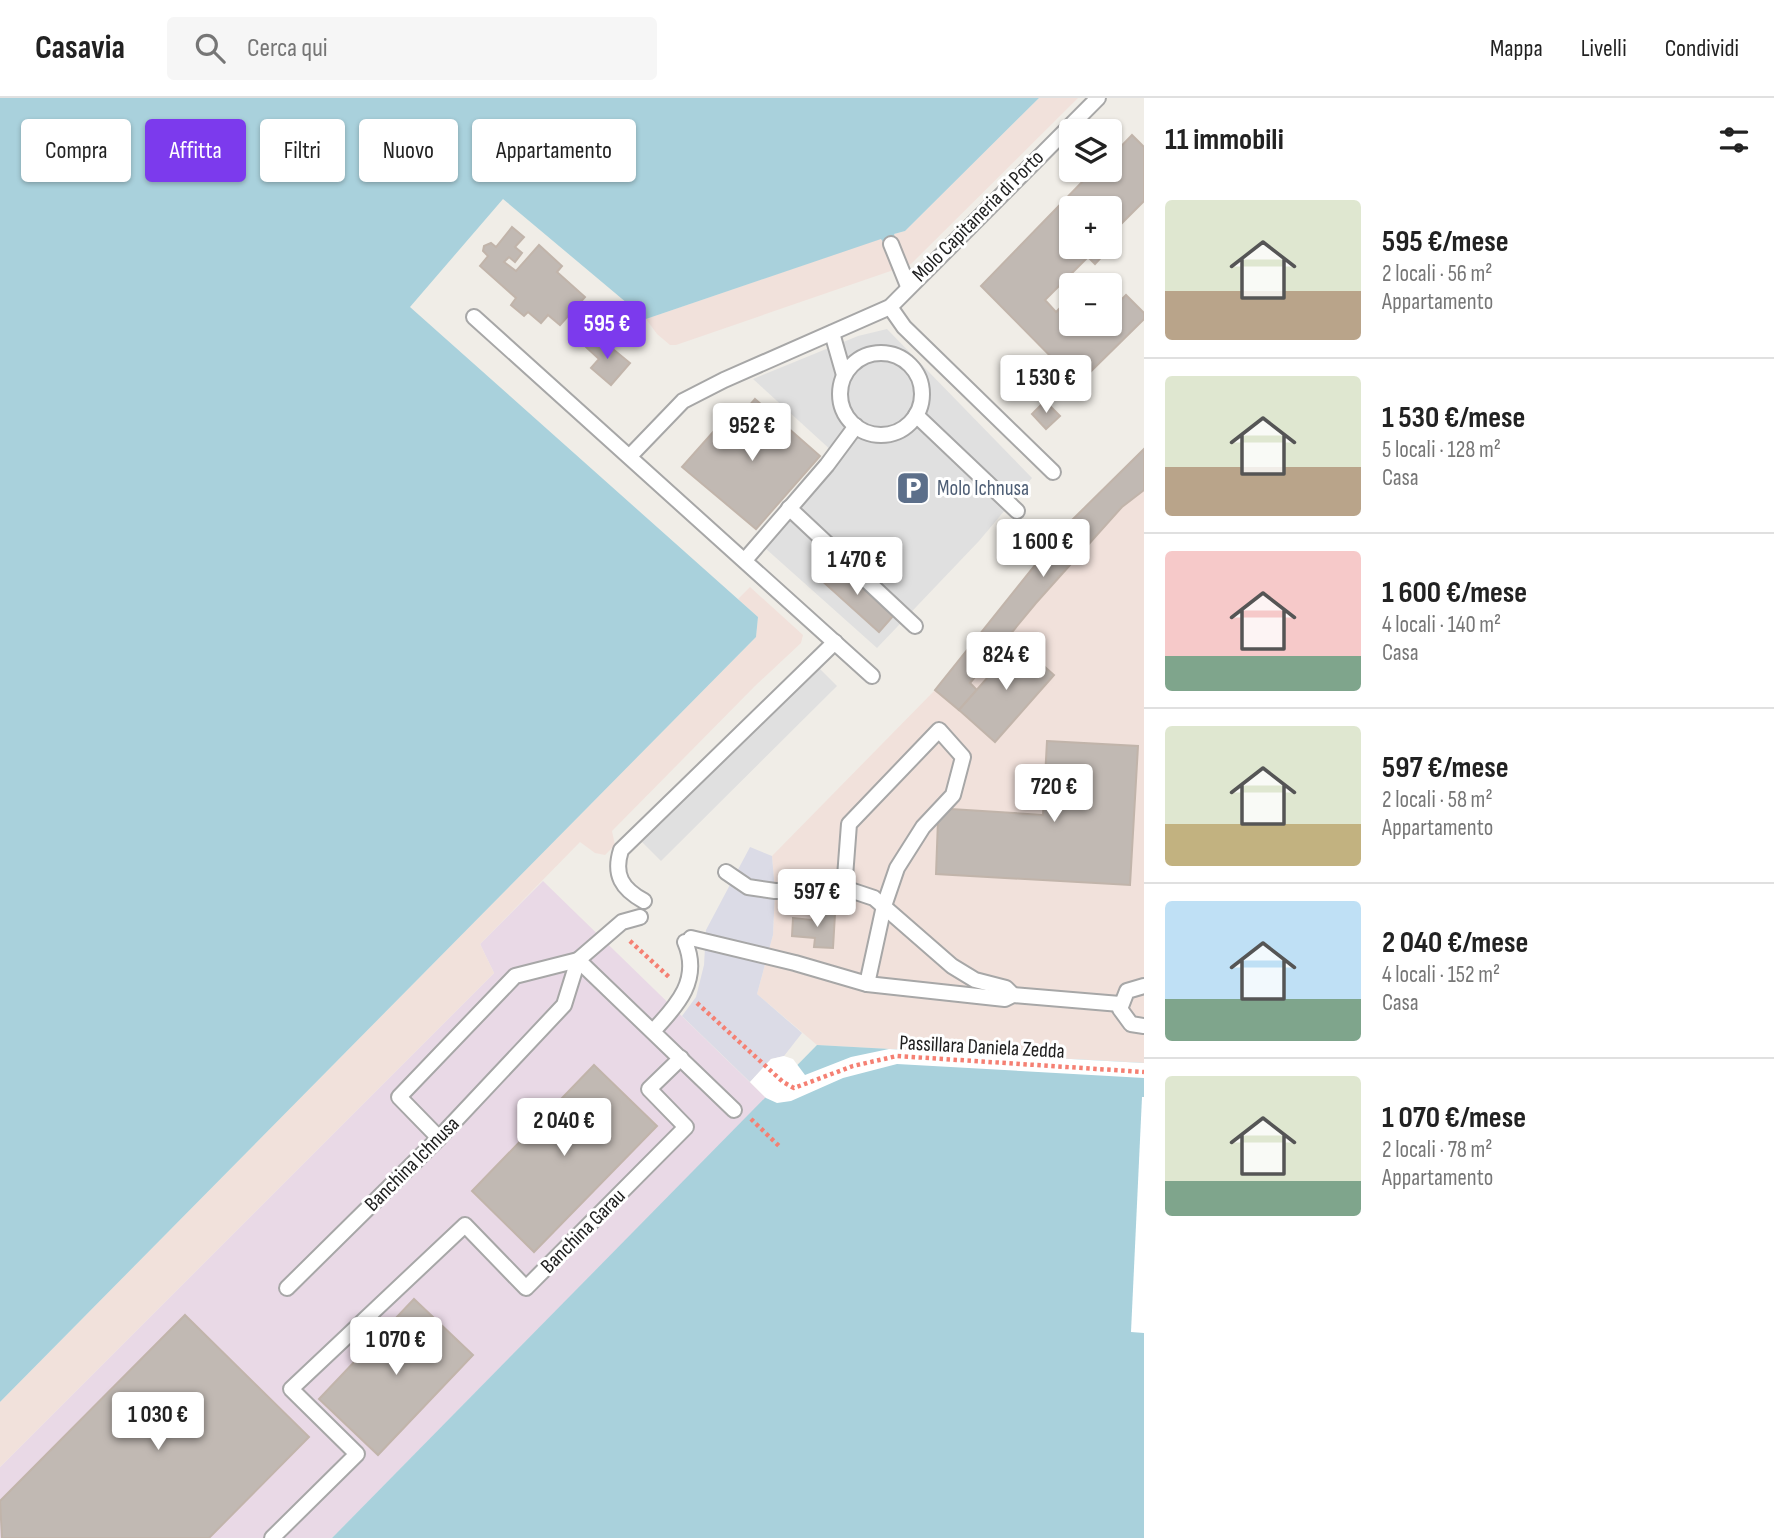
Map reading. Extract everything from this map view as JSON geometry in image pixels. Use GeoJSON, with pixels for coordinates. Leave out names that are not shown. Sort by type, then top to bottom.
{"type":"FeatureCollection","features":[{"type":"Feature","properties":{"kind":"lane","name":"Molo Capitaneria di Porto"},"geometry":{"type":"LineString","coordinates":[[630,456],[683,401],[724,380],[890,307],[1098,98]]}},
{"type":"Feature","properties":{"kind":"lane"},"geometry":{"type":"LineString","coordinates":[[891,244],[908,286]]}},
{"type":"Feature","properties":{"kind":"lane"},"geometry":{"type":"LineString","coordinates":[[890,307],[904,327],[1050,469]]}},
{"type":"Feature","properties":{"kind":"lane"},"geometry":{"type":"LineString","coordinates":[[474,317],[868,672]]}},
{"type":"Feature","properties":{"kind":"lane"},"geometry":{"type":"LineString","coordinates":[[832,333],[844,375]]}},
{"type":"Feature","properties":{"kind":"lane"},"geometry":{"type":"LineString","coordinates":[[878,352],[904,359],[920,380],[922,392],[916,415],[906,427],[894,433],[868,433],[846,416],[840,389],[844,375],[852,364],[864,356],[878,352]]}},
{"type":"Feature","properties":{"kind":"lane"},"geometry":{"type":"LineString","coordinates":[[916,415],[1017,511]]}},
{"type":"Feature","properties":{"kind":"lane"},"geometry":{"type":"LineString","coordinates":[[745,560],[827,466],[856,426]]}},
{"type":"Feature","properties":{"kind":"lane"},"geometry":{"type":"LineString","coordinates":[[789,508],[915,626]]}},
{"type":"Feature","properties":{"kind":"lane"},"geometry":{"type":"LineString","coordinates":[[644,901],[629,892],[618,873],[617,860],[621,850],[835,642]]}},
{"type":"Feature","properties":{"kind":"lane"},"geometry":{"type":"LineString","coordinates":[[844,890],[849,824],[939,730],[962,757],[953,795],[923,827],[904,858],[884,906],[867,984]]}},
{"type":"Feature","properties":{"kind":"lane"},"geometry":{"type":"LineString","coordinates":[[726,872],[748,887],[844,890],[874,898],[952,967],[975,979],[1006,988],[1013,995]]}},
{"type":"Feature","properties":{"kind":"lane"},"geometry":{"type":"LineString","coordinates":[[439,1138],[398,1097],[515,976],[578,960],[622,922],[640,917]]}},
{"type":"Feature","properties":{"kind":"lane"},"geometry":{"type":"LineString","coordinates":[[653,1031],[674,1009],[684,991],[693,960],[688,940],[795,962],[867,984],[1005,999],[1013,995],[1121,1004]]}},
{"type":"Feature","properties":{"kind":"lane"},"geometry":{"type":"LineString","coordinates":[[578,960],[734,1110]]}},
{"type":"Feature","properties":{"kind":"lane","name":"Banchina Ichnusa"},"geometry":{"type":"LineString","coordinates":[[287,1288],[439,1138],[564,1005],[578,960]]}},
{"type":"Feature","properties":{"kind":"lane"},"geometry":{"type":"LineString","coordinates":[[1144,986],[1127,991],[1121,1004],[1126,1020],[1144,1027]]}},
{"type":"Feature","properties":{"kind":"lane","name":"Banchina Garau"},"geometry":{"type":"LineString","coordinates":[[272,1538],[357,1454],[291,1390],[465,1225],[526,1288],[686,1127],[649,1089],[681,1058]]}},
{"type":"Feature","properties":{"kind":"path","name":"Passillara Daniela Zedda"},"geometry":{"type":"LineString","coordinates":[[783,1082],[794,1088],[853,1066],[898,1056],[1144,1072]]}},
{"type":"Feature","properties":{"kind":"path"},"geometry":{"type":"LineString","coordinates":[[748,1116],[780,1147]]}},
{"type":"Feature","properties":{"kind":"shaded area"},"geometry":{"type":"Polygon","coordinates":[[[1039,98],[1078,98],[911,264],[676,345],[670,345],[657,334],[646,319],[882,238],[886,246],[895,242],[894,234],[905,231],[1039,98]]]}},
{"type":"Feature","properties":{"kind":"shaded area","name":"Molo Ichnusa"},"geometry":{"type":"Polygon","coordinates":[[[887,329],[1032,478],[979,541],[877,648],[765,548],[771,542],[760,533],[833,452],[753,379],[858,336],[887,329]]]}},
{"type":"Feature","properties":{"kind":"shaded area"},"geometry":{"type":"Polygon","coordinates":[[[1144,449],[1144,1063],[817,1045],[757,994],[773,935],[775,891],[772,856],[935,690],[1068,524],[1144,449]]]}},
{"type":"Feature","properties":{"kind":"shaded area"},"geometry":{"type":"Polygon","coordinates":[[[750,587],[803,635],[801,643],[612,831],[615,845],[605,855],[595,853],[580,842],[480,944],[494,973],[0,1467],[0,1402],[756,637],[758,617],[738,599],[750,587]]]}},
{"type":"Feature","properties":{"kind":"shaded area"},"geometry":{"type":"Polygon","coordinates":[[[818,667],[837,686],[661,861],[642,842],[818,667]]]}},
{"type":"Feature","properties":{"kind":"shaded area"},"geometry":{"type":"Polygon","coordinates":[[[750,847],[772,856],[775,891],[773,935],[757,994],[802,1033],[784,1056],[771,1059],[750,1082],[682,1016],[696,997],[704,965],[706,930],[750,847]]]}},
{"type":"Feature","properties":{"kind":"shaded area"},"geometry":{"type":"Polygon","coordinates":[[[543,881],[766,1098],[332,1538],[0,1538],[0,1467],[494,973],[480,944],[543,881]]]}},
{"type":"Feature","properties":{"kind":"water"},"geometry":{"type":"Polygon","coordinates":[[[0,98],[1039,98],[905,231],[894,234],[896,242],[886,246],[881,239],[646,319],[503,199],[410,307],[758,617],[756,637],[0,1402],[0,98]]]}},
{"type":"Feature","properties":{"kind":"water"},"geometry":{"type":"Polygon","coordinates":[[[817,1045],[1144,1063],[1144,1538],[332,1538],[817,1045]]]}},
{"type":"Feature","properties":{"kind":"pier"},"geometry":{"type":"Polygon","coordinates":[[[889,1049],[1144,1063],[1144,1078],[897,1064],[843,1078],[791,1101],[777,1103],[766,1098],[750,1082],[771,1059],[784,1056],[793,1059],[805,1075],[851,1057],[889,1049]]]}},
{"type":"Feature","properties":{"kind":"pier"},"geometry":{"type":"Polygon","coordinates":[[[1144,1097],[1144,1333],[1131,1332],[1144,1097]]]}},
{"type":"Feature","properties":{"kind":"building"},"geometry":{"type":"Polygon","coordinates":[[[1132,135],[1144,147],[1144,201],[1122,223],[1122,196],[1068,196],[1082,182],[1122,182],[1122,145],[1132,135]]]}},
{"type":"Feature","properties":{"kind":"building"},"geometry":{"type":"Polygon","coordinates":[[[1059,206],[1059,259],[1086,259],[1072,273],[1059,273],[1059,286],[1045,300],[1056,312],[1059,309],[1059,336],[1122,336],[1122,299],[1126,295],[1144,313],[1144,319],[1078,384],[981,286],[1059,206]]]}},
{"type":"Feature","properties":{"kind":"building"},"geometry":{"type":"Polygon","coordinates":[[[512,227],[524,237],[515,247],[522,253],[515,262],[509,257],[504,262],[516,271],[539,245],[562,266],[557,272],[585,297],[560,325],[548,315],[541,323],[528,312],[524,316],[511,305],[516,298],[480,266],[488,256],[483,251],[484,246],[491,243],[496,247],[512,227]]]}},
{"type":"Feature","properties":{"kind":"building"},"geometry":{"type":"Polygon","coordinates":[[[597,336],[630,363],[611,385],[591,368],[599,359],[586,347],[597,336]]]}},
{"type":"Feature","properties":{"kind":"building"},"geometry":{"type":"Polygon","coordinates":[[[755,399],[820,456],[756,529],[682,467],[722,422],[729,429],[755,399]]]}},
{"type":"Feature","properties":{"kind":"building"},"geometry":{"type":"Polygon","coordinates":[[[1045,401],[1060,416],[1046,429],[1032,414],[1045,401]]]}},
{"type":"Feature","properties":{"kind":"building"},"geometry":{"type":"Polygon","coordinates":[[[1144,449],[1144,490],[1122,507],[1036,603],[970,683],[977,690],[959,710],[935,690],[1068,524],[1144,449]]]}},
{"type":"Feature","properties":{"kind":"building"},"geometry":{"type":"Polygon","coordinates":[[[835,563],[893,616],[879,632],[820,579],[835,563]]]}},
{"type":"Feature","properties":{"kind":"building"},"geometry":{"type":"Polygon","coordinates":[[[1018,643],[1054,675],[995,742],[959,710],[1018,643]]]}},
{"type":"Feature","properties":{"kind":"building"},"geometry":{"type":"Polygon","coordinates":[[[1047,741],[1138,746],[1130,885],[936,874],[938,820],[951,809],[1043,815],[1047,741]]]}},
{"type":"Feature","properties":{"kind":"building"},"geometry":{"type":"Polygon","coordinates":[[[813,912],[835,914],[833,948],[814,947],[815,938],[792,936],[793,918],[812,920],[813,912]]]}},
{"type":"Feature","properties":{"kind":"building"},"geometry":{"type":"Polygon","coordinates":[[[594,1065],[657,1126],[534,1252],[472,1191],[594,1065]]]}},
{"type":"Feature","properties":{"kind":"building"},"geometry":{"type":"Polygon","coordinates":[[[414,1299],[473,1355],[378,1455],[319,1399],[414,1299]]]}},
{"type":"Feature","properties":{"kind":"building"},"geometry":{"type":"Polygon","coordinates":[[[185,1315],[309,1437],[209,1538],[2,1538],[0,1501],[185,1315]]]}},
{"type":"Feature","properties":{"kind":"place","name":"Molo Ichnusa"},"geometry":{"type":"Point","coordinates":[913,488]}}]}
